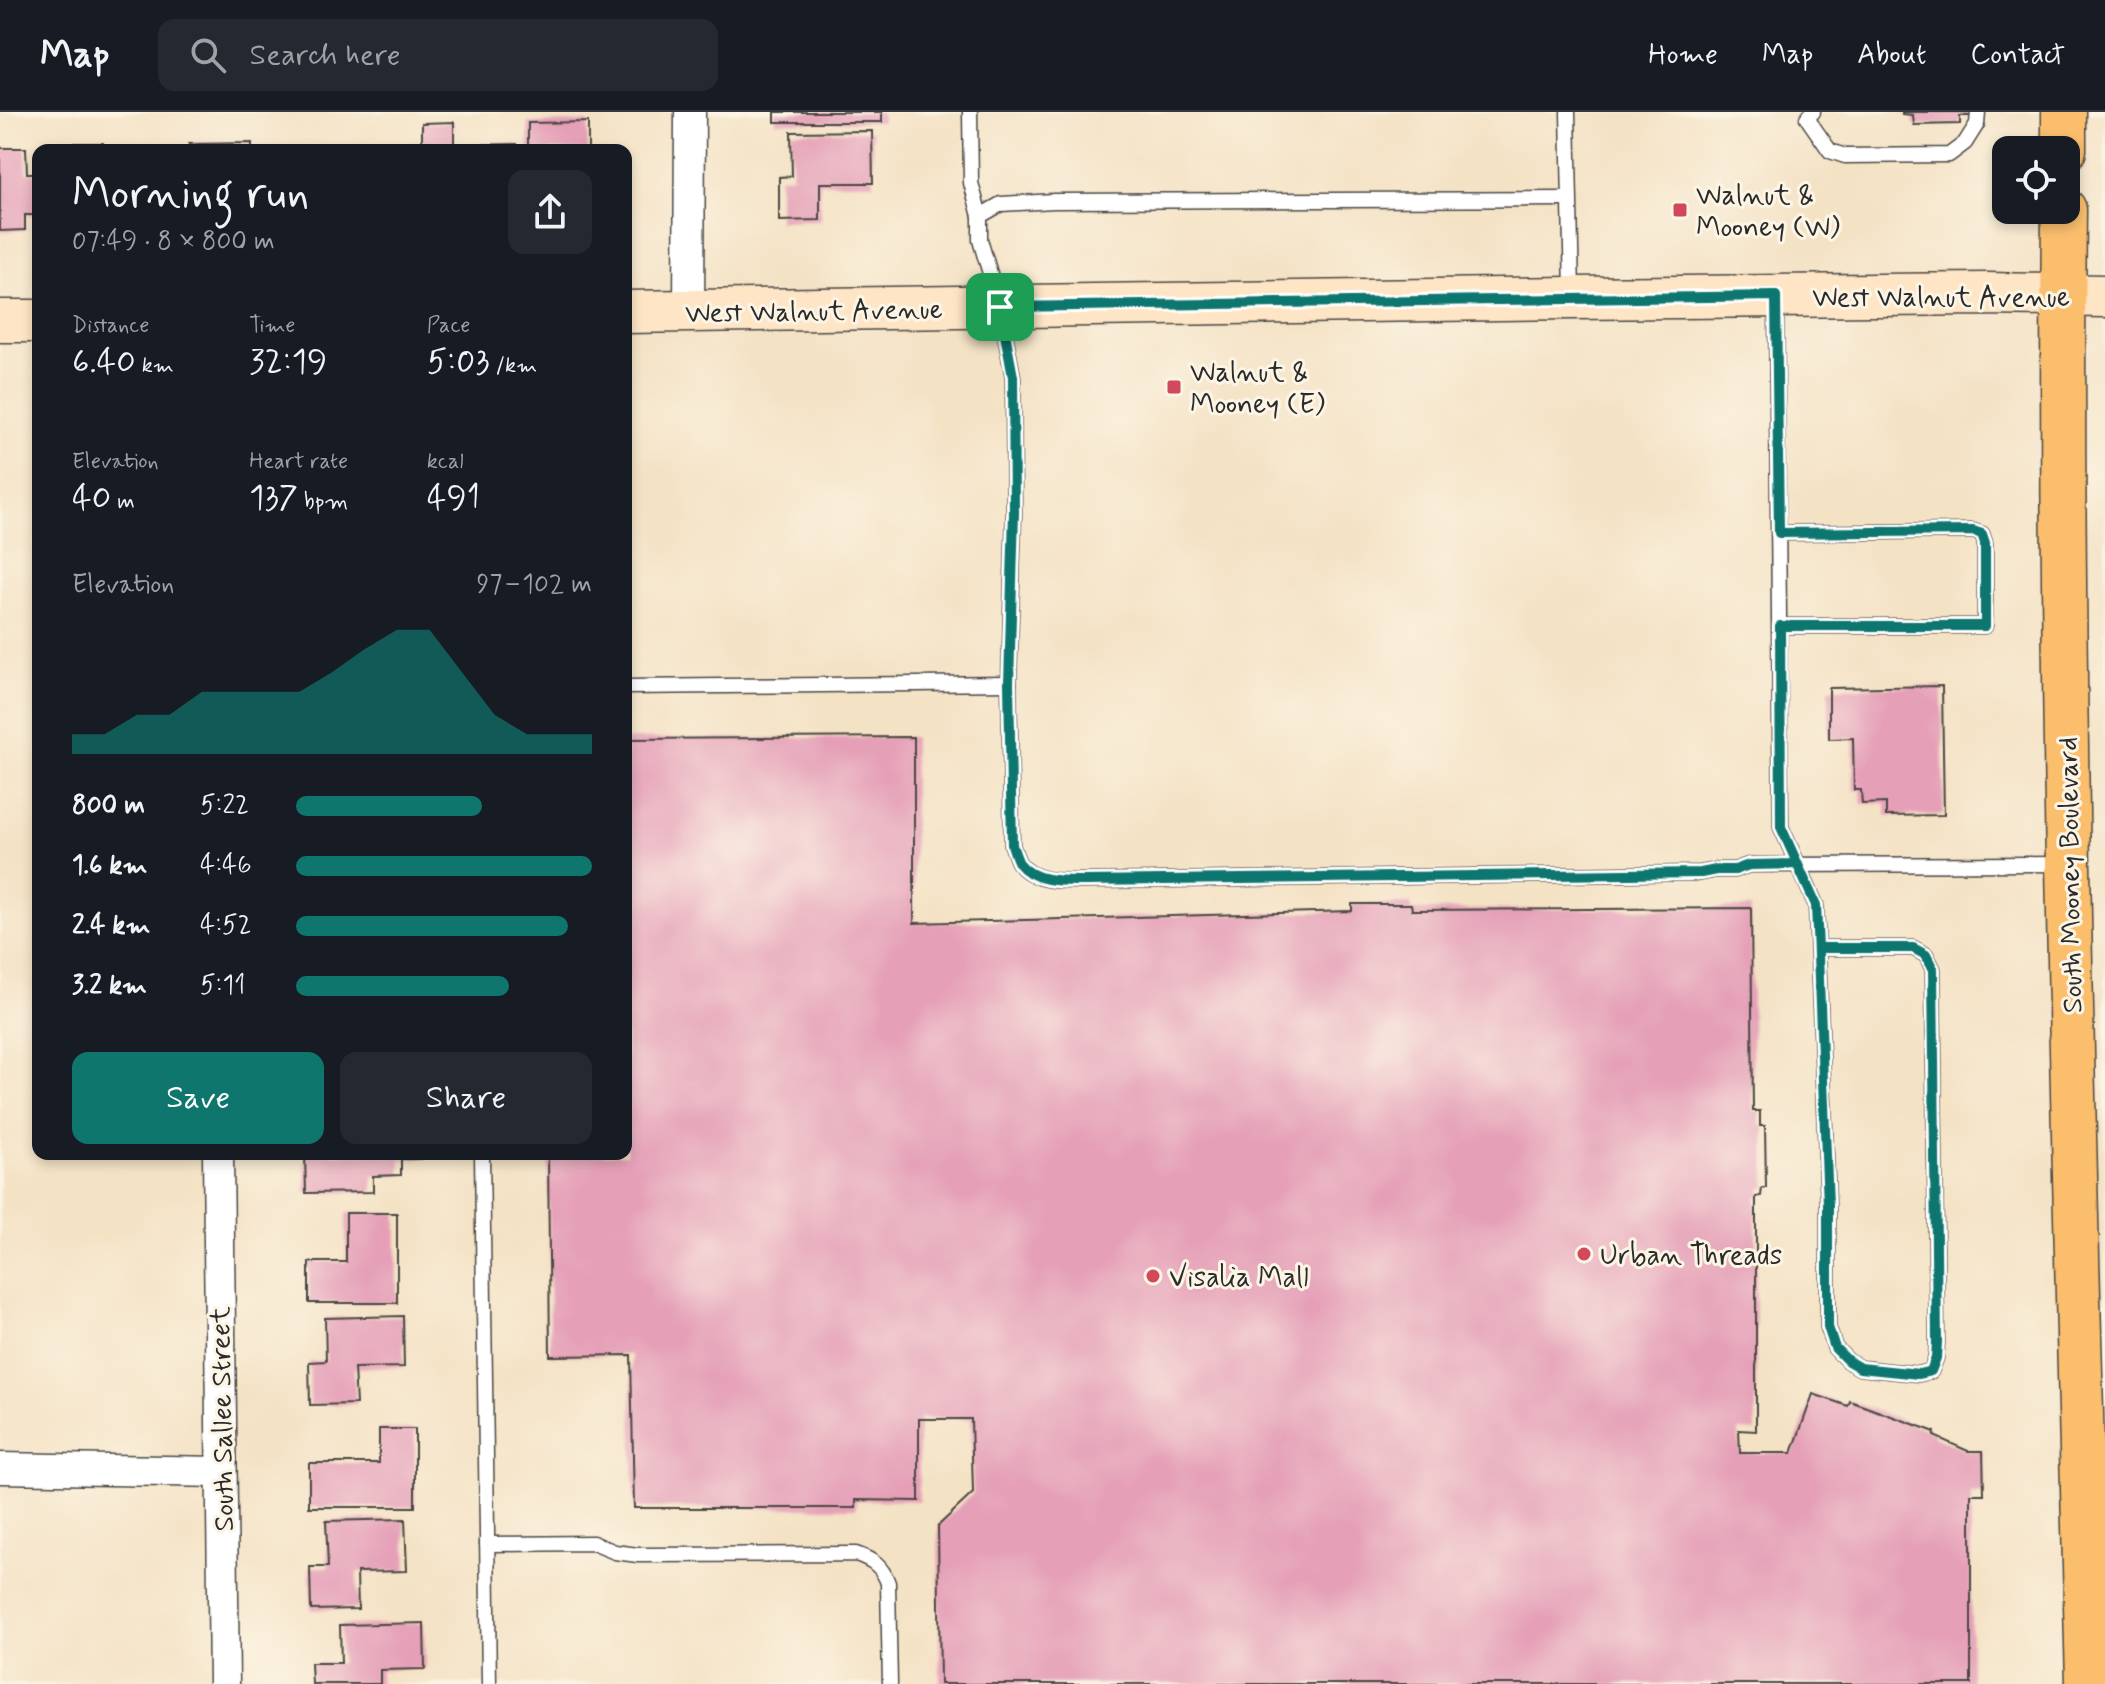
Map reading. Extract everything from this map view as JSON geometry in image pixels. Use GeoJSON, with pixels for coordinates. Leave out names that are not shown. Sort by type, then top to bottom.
{"type":"FeatureCollection","features":[{"type":"Feature","properties":{"kind":"main road"},"geometry":{"type":"LineString","coordinates":[[2064,112],[2064,136]]}},
{"type":"Feature","properties":{"kind":"main road","name":"South Mooney Boulevard"},"geometry":{"type":"LineString","coordinates":[[2067,224],[2084,296],[2062,387],[2067,864],[2088,1684]]}},
{"type":"Feature","properties":{"kind":"main road","name":"West Walnut Avenue"},"geometry":{"type":"LineString","coordinates":[[632,312],[1572,298],[2084,296]]}},
{"type":"Feature","properties":{"kind":"main road"},"geometry":{"type":"LineString","coordinates":[[0,321],[32,321]]}},
{"type":"Feature","properties":{"kind":"street"},"geometry":{"type":"LineString","coordinates":[[689,312],[690,112]]}},
{"type":"Feature","properties":{"kind":"street","name":"South Sallee Street"},"geometry":{"type":"LineString","coordinates":[[218,1160],[224,1684]]}},
{"type":"Feature","properties":{"kind":"street"},"geometry":{"type":"LineString","coordinates":[[0,1468],[221,1472]]}},
{"type":"Feature","properties":{"kind":"lane"},"geometry":{"type":"LineString","coordinates":[[970,112],[971,183],[980,216],[980,240],[1000,307],[1013,377],[1014,513],[1009,683],[1012,845],[1020,864],[1036,876],[1054,880],[1701,873],[1735,870],[1749,865],[2067,864]]}},
{"type":"Feature","properties":{"kind":"lane"},"geometry":{"type":"LineString","coordinates":[[1568,112],[1572,298]]}},
{"type":"Feature","properties":{"kind":"lane"},"geometry":{"type":"LineString","coordinates":[[1810,115],[1830,151],[1845,156],[1949,155],[1965,143],[1977,124],[1978,112]]}},
{"type":"Feature","properties":{"kind":"lane"},"geometry":{"type":"LineString","coordinates":[[980,216],[1001,204],[1054,201],[1569,199]]}},
{"type":"Feature","properties":{"kind":"lane"},"geometry":{"type":"LineString","coordinates":[[1776,296],[1781,827],[1816,905],[1828,1205],[1828,1327],[1835,1348],[1860,1368],[1919,1374],[1931,1371],[1937,1342],[1933,969],[1926,955],[1913,948],[1818,948]]}},
{"type":"Feature","properties":{"kind":"lane"},"geometry":{"type":"LineString","coordinates":[[1779,533],[1973,531],[1982,534],[1985,543],[1985,626],[1780,626]]}},
{"type":"Feature","properties":{"kind":"lane"},"geometry":{"type":"LineString","coordinates":[[632,687],[1009,683]]}},
{"type":"Feature","properties":{"kind":"lane"},"geometry":{"type":"LineString","coordinates":[[482,1160],[489,1684]]}},
{"type":"Feature","properties":{"kind":"lane"},"geometry":{"type":"LineString","coordinates":[[487,1544],[593,1543],[615,1552],[638,1555],[856,1554],[872,1559],[884,1571],[888,1583],[890,1684]]}},
{"type":"Feature","properties":{"kind":"building"},"geometry":{"type":"Polygon","coordinates":[[[775,112],[882,112],[882,122],[775,122],[775,112]]]}},
{"type":"Feature","properties":{"kind":"building"},"geometry":{"type":"Polygon","coordinates":[[[1902,112],[1976,112],[1976,116],[1960,116],[1960,124],[1914,125],[1913,115],[1902,112]]]}},
{"type":"Feature","properties":{"kind":"building"},"geometry":{"type":"Polygon","coordinates":[[[454,122],[454,144],[422,144],[422,123],[454,122]]]}},
{"type":"Feature","properties":{"kind":"building"},"geometry":{"type":"Polygon","coordinates":[[[588,122],[588,144],[528,144],[528,123],[588,122]]]}},
{"type":"Feature","properties":{"kind":"building"},"geometry":{"type":"Polygon","coordinates":[[[872,131],[873,183],[820,183],[820,220],[779,221],[779,177],[792,176],[791,132],[872,131]]]}},
{"type":"Feature","properties":{"kind":"building"},"geometry":{"type":"Polygon","coordinates":[[[0,148],[26,148],[27,173],[32,173],[32,215],[25,215],[25,230],[0,231],[0,148]]]}},
{"type":"Feature","properties":{"kind":"building"},"geometry":{"type":"Polygon","coordinates":[[[1942,686],[1944,815],[1886,816],[1886,803],[1862,804],[1861,790],[1854,790],[1853,738],[1829,739],[1829,688],[1942,686]]]}},
{"type":"Feature","properties":{"kind":"building","name":"Visalia Mall"},"geometry":{"type":"Polygon","coordinates":[[[914,737],[914,923],[1352,911],[1352,904],[1411,904],[1412,910],[1751,908],[1753,1111],[1760,1111],[1760,1126],[1765,1126],[1766,1188],[1762,1188],[1761,1196],[1756,1197],[1756,1431],[1739,1430],[1740,1453],[1792,1453],[1813,1394],[1848,1406],[1850,1401],[1935,1432],[1934,1436],[1968,1451],[1983,1451],[1984,1494],[1971,1494],[1971,1684],[940,1684],[938,1526],[973,1493],[971,1419],[919,1419],[919,1501],[856,1500],[856,1508],[634,1508],[631,1355],[550,1356],[548,1160],[632,1160],[632,739],[914,737]]]}},
{"type":"Feature","properties":{"kind":"building"},"geometry":{"type":"Polygon","coordinates":[[[305,1160],[401,1160],[401,1175],[373,1176],[373,1192],[306,1193],[305,1160]]]}},
{"type":"Feature","properties":{"kind":"building"},"geometry":{"type":"Polygon","coordinates":[[[346,1213],[397,1213],[397,1303],[309,1303],[309,1262],[346,1262],[346,1213]]]}},
{"type":"Feature","properties":{"kind":"building"},"geometry":{"type":"Polygon","coordinates":[[[403,1316],[404,1367],[354,1368],[356,1404],[310,1405],[309,1362],[326,1361],[325,1318],[403,1316]]]}},
{"type":"Feature","properties":{"kind":"building"},"geometry":{"type":"Polygon","coordinates":[[[379,1429],[415,1429],[415,1507],[309,1507],[309,1463],[379,1463],[379,1429]]]}},
{"type":"Feature","properties":{"kind":"building"},"geometry":{"type":"Polygon","coordinates":[[[405,1519],[407,1571],[357,1572],[358,1609],[311,1610],[310,1567],[328,1567],[326,1521],[405,1519]]]}},
{"type":"Feature","properties":{"kind":"building"},"geometry":{"type":"Polygon","coordinates":[[[424,1623],[425,1669],[380,1670],[380,1684],[312,1684],[311,1663],[341,1663],[340,1625],[424,1623]]]}},
{"type":"Feature","properties":{"kind":"place","name":"Walnut & Mooney (W)"},"geometry":{"type":"Point","coordinates":[1680,210]}},
{"type":"Feature","properties":{"kind":"place","name":"Walnut & Mooney (E)"},"geometry":{"type":"Point","coordinates":[1174,387]}},
{"type":"Feature","properties":{"kind":"place","name":"Urban Threads"},"geometry":{"type":"Point","coordinates":[1584,1254]}},
{"type":"Feature","properties":{"kind":"place","name":"Visalia Mall"},"geometry":{"type":"Point","coordinates":[1153,1276]}},
{"type":"Feature","properties":{"kind":"route"},"geometry":{"type":"LineString","coordinates":[[1000,307],[1013,377],[1014,513],[1009,683],[1012,845],[1020,864],[1036,876],[1086,881],[1701,873],[1735,870],[1749,865],[1797,864],[1816,905],[1828,1205],[1828,1327],[1835,1348],[1860,1368],[1919,1374],[1931,1371],[1937,1342],[1933,969],[1926,955],[1913,948],[1818,948],[1816,905],[1781,827],[1780,626],[1985,626],[1985,543],[1982,534],[1973,531],[1779,533],[1776,296],[1000,307]]}}]}
